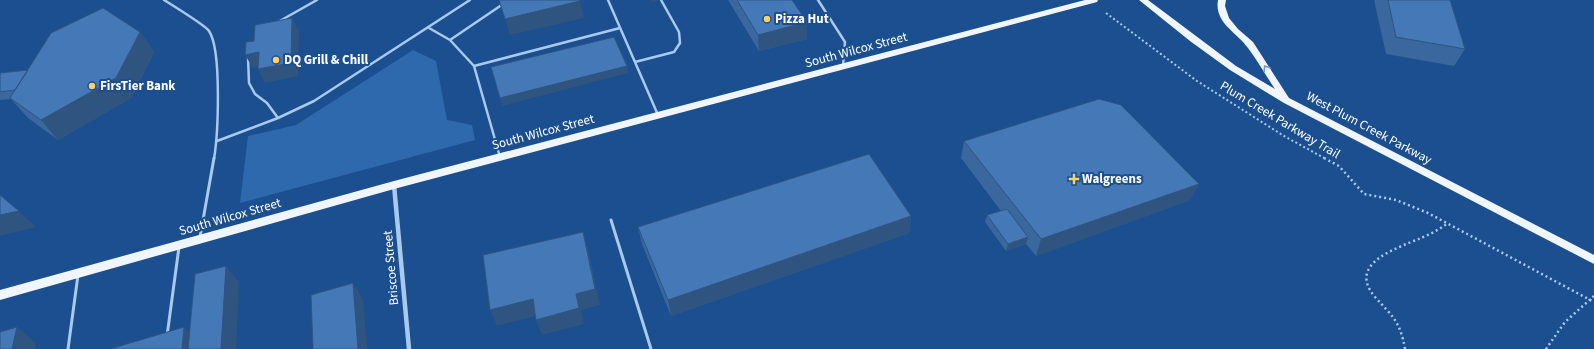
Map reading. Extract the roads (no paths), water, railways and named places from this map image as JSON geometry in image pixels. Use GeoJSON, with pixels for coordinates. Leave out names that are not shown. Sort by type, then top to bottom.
{"type":"FeatureCollection","features":[{"type":"Feature","properties":{"kind":"main road","name":"South Wilcox Street"},"geometry":{"type":"LineString","coordinates":[[0,295],[394,185],[1094,0]]}},
{"type":"Feature","properties":{"kind":"main road","name":"West Plum Creek Parkway"},"geometry":{"type":"LineString","coordinates":[[1143,0],[1233,68],[1287,101],[1594,260]]}},
{"type":"Feature","properties":{"kind":"main road"},"geometry":{"type":"LineString","coordinates":[[1222,0],[1221,6],[1224,19],[1250,44],[1287,101]]}},
{"type":"Feature","properties":{"kind":"street","name":"Briscoe Street"},"geometry":{"type":"LineString","coordinates":[[394,185],[409,349]]}},
{"type":"Feature","properties":{"kind":"lane"},"geometry":{"type":"LineString","coordinates":[[164,0],[209,31],[216,54],[217,141],[200,239]]}},
{"type":"Feature","properties":{"kind":"lane"},"geometry":{"type":"LineString","coordinates":[[274,24],[316,0]]}},
{"type":"Feature","properties":{"kind":"lane"},"geometry":{"type":"LineString","coordinates":[[217,141],[278,118],[314,101],[429,28],[470,0]]}},
{"type":"Feature","properties":{"kind":"lane"},"geometry":{"type":"LineString","coordinates":[[450,40],[509,0]]}},
{"type":"Feature","properties":{"kind":"lane"},"geometry":{"type":"LineString","coordinates":[[608,0],[658,115]]}},
{"type":"Feature","properties":{"kind":"lane"},"geometry":{"type":"LineString","coordinates":[[635,62],[674,52],[680,43],[679,32],[661,0]]}},
{"type":"Feature","properties":{"kind":"lane"},"geometry":{"type":"LineString","coordinates":[[818,0],[845,42],[842,67]]}},
{"type":"Feature","properties":{"kind":"lane"},"geometry":{"type":"LineString","coordinates":[[429,28],[450,40],[474,66],[500,157]]}},
{"type":"Feature","properties":{"kind":"lane"},"geometry":{"type":"LineString","coordinates":[[474,66],[620,28]]}},
{"type":"Feature","properties":{"kind":"lane"},"geometry":{"type":"LineString","coordinates":[[248,50],[249,83],[255,94],[267,103],[278,118]]}},
{"type":"Feature","properties":{"kind":"lane"},"geometry":{"type":"LineString","coordinates":[[611,220],[651,349]]}},
{"type":"Feature","properties":{"kind":"lane"},"geometry":{"type":"LineString","coordinates":[[166,340],[179,245]]}},
{"type":"Feature","properties":{"kind":"lane"},"geometry":{"type":"LineString","coordinates":[[68,349],[79,273]]}},
{"type":"Feature","properties":{"kind":"place","name":"Pizza Hut"},"geometry":{"type":"Point","coordinates":[767,19]}},
{"type":"Feature","properties":{"kind":"place","name":"DQ Grill & Chill"},"geometry":{"type":"Point","coordinates":[276,60]}},
{"type":"Feature","properties":{"kind":"place","name":"FirsTier Bank"},"geometry":{"type":"Point","coordinates":[92,86]}},
{"type":"Feature","properties":{"kind":"place","name":"Walgreens"},"geometry":{"type":"Point","coordinates":[1074,179]}}]}
